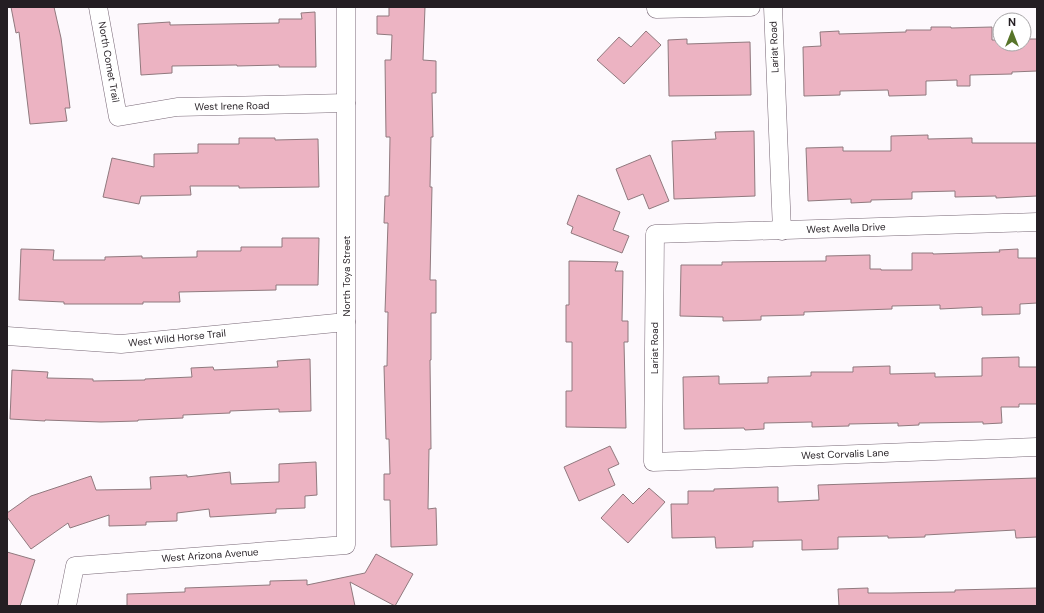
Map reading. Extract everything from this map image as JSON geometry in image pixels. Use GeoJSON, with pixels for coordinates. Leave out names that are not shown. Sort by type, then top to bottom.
{"type":"FeatureCollection","features":[{"type":"Feature","properties":{"kind":"street","name":"North Comet Trail"},"geometry":{"type":"LineString","coordinates":[[98,7],[118,117]]}},
{"type":"Feature","properties":{"kind":"street","name":"North Toya Street"},"geometry":{"type":"LineString","coordinates":[[346,7],[346,545]]}},
{"type":"Feature","properties":{"kind":"street"},"geometry":{"type":"LineString","coordinates":[[656,8],[751,7]]}},
{"type":"Feature","properties":{"kind":"street","name":"Lariat Road"},"geometry":{"type":"LineString","coordinates":[[773,7],[782,231]]}},
{"type":"Feature","properties":{"kind":"street","name":"West Irene Road"},"geometry":{"type":"LineString","coordinates":[[118,117],[177,107],[346,103]]}},
{"type":"Feature","properties":{"kind":"street","name":"West Avella Drive"},"geometry":{"type":"LineString","coordinates":[[655,234],[1037,222]]}},
{"type":"Feature","properties":{"kind":"street","name":"Lariat Road"},"geometry":{"type":"LineString","coordinates":[[653,462],[655,234]]}},
{"type":"Feature","properties":{"kind":"street","name":"West Wild Horse Trail"},"geometry":{"type":"LineString","coordinates":[[7,336],[121,344],[346,322]]}},
{"type":"Feature","properties":{"kind":"street","name":"West Corvalis Lane"},"geometry":{"type":"LineString","coordinates":[[653,462],[1037,447]]}},
{"type":"Feature","properties":{"kind":"street","name":"West Arizona Avenue"},"geometry":{"type":"LineString","coordinates":[[68,606],[75,566],[346,545]]}},
{"type":"Feature","properties":{"kind":"building"},"geometry":{"type":"Polygon","coordinates":[[[11,7],[54,7],[61,38],[70,108],[65,108],[67,121],[30,124],[19,32],[16,33],[11,7]]]}},
{"type":"Feature","properties":{"kind":"building"},"geometry":{"type":"Polygon","coordinates":[[[389,7],[425,7],[423,60],[436,61],[436,93],[432,93],[433,137],[431,137],[430,187],[432,187],[430,280],[436,280],[436,313],[431,313],[431,449],[429,449],[428,509],[436,508],[437,545],[391,547],[390,500],[384,500],[384,474],[390,474],[389,439],[386,439],[384,366],[387,366],[388,312],[385,312],[388,223],[384,223],[385,196],[389,196],[390,137],[386,137],[385,60],[391,60],[392,35],[377,34],[377,16],[389,16],[389,7]]]}},
{"type":"Feature","properties":{"kind":"building"},"geometry":{"type":"Polygon","coordinates":[[[315,12],[316,67],[279,67],[279,65],[172,66],[172,73],[141,75],[138,24],[170,22],[170,25],[279,23],[279,19],[302,19],[301,13],[315,12]]]}},
{"type":"Feature","properties":{"kind":"building"},"geometry":{"type":"Polygon","coordinates":[[[931,27],[992,27],[992,52],[1032,52],[1032,39],[1037,39],[1037,71],[1012,72],[1012,74],[970,75],[970,86],[957,86],[957,80],[926,81],[926,95],[889,96],[888,90],[840,91],[840,95],[804,96],[803,47],[821,46],[820,32],[839,31],[839,34],[931,30],[931,27]]]}},
{"type":"Feature","properties":{"kind":"building"},"geometry":{"type":"Polygon","coordinates":[[[646,31],[661,45],[624,84],[597,60],[619,37],[631,47],[646,31]]]}},
{"type":"Feature","properties":{"kind":"building"},"geometry":{"type":"Polygon","coordinates":[[[687,39],[687,44],[750,42],[751,95],[669,96],[668,40],[687,39]]]}},
{"type":"Feature","properties":{"kind":"building"},"geometry":{"type":"Polygon","coordinates":[[[754,131],[755,196],[674,199],[672,141],[716,139],[715,132],[754,131]]]}},
{"type":"Feature","properties":{"kind":"building"},"geometry":{"type":"Polygon","coordinates":[[[928,135],[928,139],[972,138],[972,143],[1037,143],[1037,196],[996,198],[996,196],[955,197],[955,191],[912,192],[912,199],[871,200],[871,202],[851,203],[851,199],[808,201],[806,148],[843,147],[843,151],[891,151],[891,136],[928,135]]]}},
{"type":"Feature","properties":{"kind":"building"},"geometry":{"type":"Polygon","coordinates":[[[239,138],[275,138],[275,140],[318,139],[319,187],[239,188],[239,186],[190,186],[191,195],[141,196],[139,204],[103,197],[112,158],[154,167],[154,154],[198,153],[198,144],[239,144],[239,138]]]}},
{"type":"Feature","properties":{"kind":"building"},"geometry":{"type":"Polygon","coordinates":[[[650,155],[669,201],[649,209],[643,194],[628,200],[616,169],[650,155]]]}},
{"type":"Feature","properties":{"kind":"building"},"geometry":{"type":"Polygon","coordinates":[[[578,195],[620,212],[613,230],[629,236],[622,253],[571,233],[573,227],[567,224],[578,195]]]}},
{"type":"Feature","properties":{"kind":"building"},"geometry":{"type":"Polygon","coordinates":[[[282,238],[319,238],[318,285],[276,285],[276,290],[179,292],[180,302],[143,302],[143,304],[64,304],[64,302],[19,300],[21,249],[54,250],[53,260],[105,260],[105,257],[142,256],[142,258],[197,257],[197,251],[241,251],[241,247],[282,247],[282,238]]]}},
{"type":"Feature","properties":{"kind":"building"},"geometry":{"type":"Polygon","coordinates":[[[1018,249],[1018,258],[1037,258],[1037,303],[1020,304],[1020,314],[982,315],[982,307],[940,309],[940,305],[892,306],[892,309],[804,312],[804,315],[761,316],[761,320],[723,321],[723,317],[680,316],[681,265],[722,265],[722,262],[826,261],[826,256],[870,255],[870,269],[912,270],[912,253],[933,254],[1000,252],[999,250],[1018,249]]]}},
{"type":"Feature","properties":{"kind":"building"},"geometry":{"type":"Polygon","coordinates":[[[569,261],[618,262],[615,271],[623,271],[622,321],[628,321],[628,342],[624,342],[626,428],[566,427],[566,391],[572,391],[572,342],[566,342],[566,305],[569,305],[569,261]]]}},
{"type":"Feature","properties":{"kind":"building"},"geometry":{"type":"Polygon","coordinates":[[[1019,357],[1019,367],[1037,367],[1037,404],[1019,404],[1019,407],[1001,407],[1002,423],[919,423],[919,425],[898,426],[898,423],[849,424],[849,426],[812,427],[812,422],[764,423],[764,429],[684,429],[683,377],[719,376],[719,384],[768,383],[768,377],[811,376],[811,372],[853,372],[853,367],[890,366],[890,374],[935,373],[935,377],[982,376],[982,358],[1019,357]]]}},
{"type":"Feature","properties":{"kind":"building"},"geometry":{"type":"Polygon","coordinates":[[[310,359],[311,411],[279,412],[279,409],[230,411],[230,413],[183,415],[183,418],[101,422],[10,419],[12,370],[48,372],[47,378],[93,379],[93,381],[145,380],[192,377],[191,368],[213,367],[214,370],[278,367],[277,361],[310,359]]]}},
{"type":"Feature","properties":{"kind":"building"},"geometry":{"type":"Polygon","coordinates":[[[610,446],[619,464],[608,469],[615,485],[579,501],[564,467],[610,446]]]}},
{"type":"Feature","properties":{"kind":"building"},"geometry":{"type":"Polygon","coordinates":[[[316,462],[317,495],[305,496],[305,508],[276,509],[276,513],[210,517],[209,509],[177,513],[177,521],[146,522],[146,525],[109,526],[109,515],[70,528],[68,523],[31,549],[7,517],[7,513],[31,496],[91,476],[96,490],[151,489],[150,477],[187,475],[187,477],[230,472],[231,484],[279,482],[279,464],[316,462]]]}},
{"type":"Feature","properties":{"kind":"building"},"geometry":{"type":"Polygon","coordinates":[[[1037,478],[1037,537],[1016,538],[1015,530],[925,535],[925,537],[838,537],[838,549],[802,550],[802,540],[753,541],[753,547],[716,548],[715,537],[672,538],[671,504],[688,504],[688,491],[778,487],[778,502],[819,500],[818,485],[1037,478]]]}},
{"type":"Feature","properties":{"kind":"building"},"geometry":{"type":"Polygon","coordinates":[[[649,488],[665,502],[628,543],[601,518],[623,494],[633,504],[649,488]]]}},
{"type":"Feature","properties":{"kind":"building"},"geometry":{"type":"Polygon","coordinates":[[[7,552],[35,560],[20,606],[7,606],[7,552]]]}},
{"type":"Feature","properties":{"kind":"building"},"geometry":{"type":"Polygon","coordinates":[[[376,554],[413,574],[395,606],[350,582],[355,606],[127,606],[127,594],[185,592],[185,588],[270,585],[270,581],[307,580],[307,585],[365,573],[376,554]]]}},
{"type":"Feature","properties":{"kind":"building"},"geometry":{"type":"Polygon","coordinates":[[[868,588],[868,593],[891,593],[1037,588],[1037,606],[839,606],[838,589],[868,588]]]}}]}
